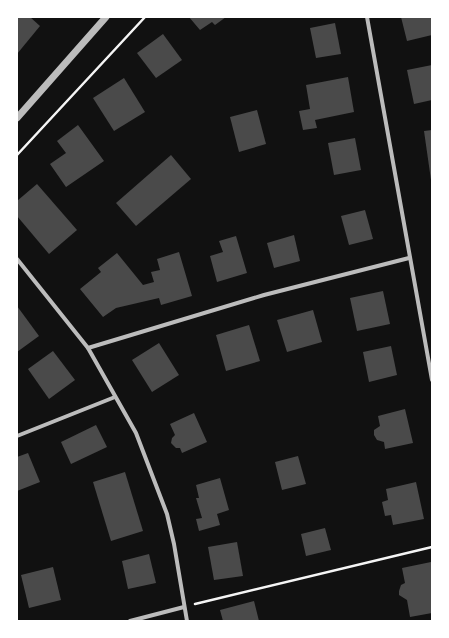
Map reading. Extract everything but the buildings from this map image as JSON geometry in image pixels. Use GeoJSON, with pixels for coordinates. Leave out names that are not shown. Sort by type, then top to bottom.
{"type":"FeatureCollection","features":[{"type":"Feature","properties":{"kind":"street"},"geometry":{"type":"LineString","coordinates":[[17,118],[106,17]]}},
{"type":"Feature","properties":{"kind":"street"},"geometry":{"type":"LineString","coordinates":[[367,17],[432,380]]}},
{"type":"Feature","properties":{"kind":"street"},"geometry":{"type":"LineString","coordinates":[[88,348],[264,295],[409,258]]}},
{"type":"Feature","properties":{"kind":"street"},"geometry":{"type":"LineString","coordinates":[[17,259],[88,348],[136,433],[167,514],[174,544],[187,621]]}},
{"type":"Feature","properties":{"kind":"street"},"geometry":{"type":"LineString","coordinates":[[17,436],[115,397]]}},
{"type":"Feature","properties":{"kind":"street"},"geometry":{"type":"LineString","coordinates":[[130,621],[184,607]]}},
{"type":"Feature","properties":{"kind":"path"},"geometry":{"type":"LineString","coordinates":[[17,155],[145,17]]}},
{"type":"Feature","properties":{"kind":"path"},"geometry":{"type":"LineString","coordinates":[[184,607],[432,547]]}}]}
